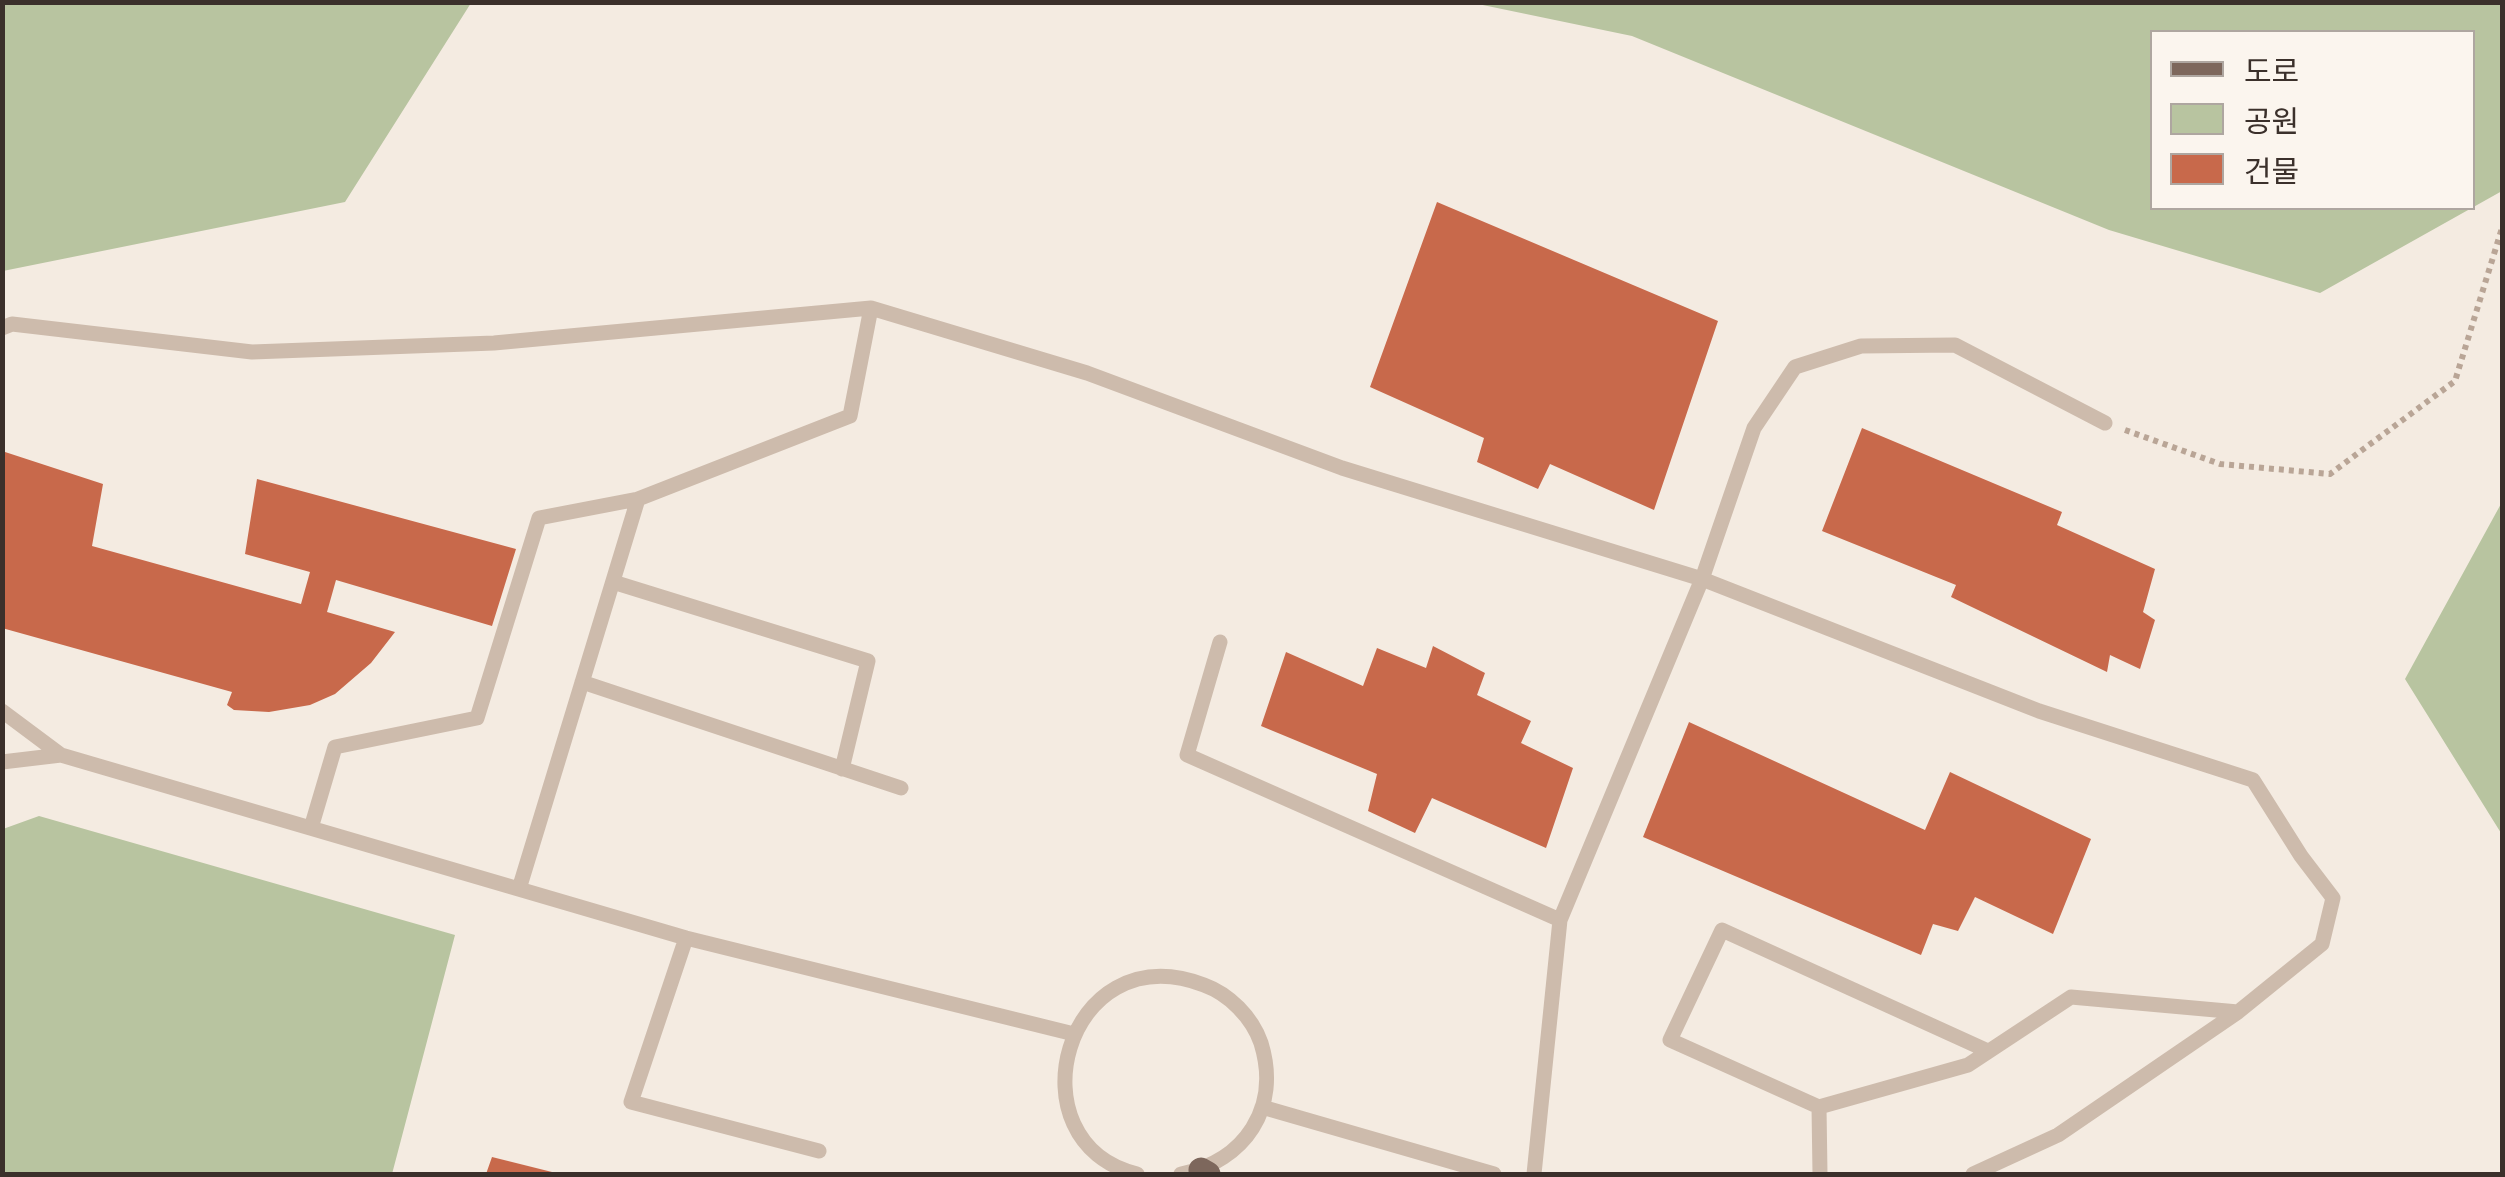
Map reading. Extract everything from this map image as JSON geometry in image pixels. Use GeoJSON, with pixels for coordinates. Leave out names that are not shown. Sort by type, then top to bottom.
{"type":"FeatureCollection","features":[{"type":"Feature","properties":{"kind":"lane"},"geometry":{"type":"LineString","coordinates":[[2,328],[12,324],[252,352],[494,343],[871,308],[1087,373],[1342,468],[1702,578],[2038,711],[2252,780],[2301,856],[2334,898],[2322,944],[2238,1012],[2058,1136],[1973,1174]]}},
{"type":"Feature","properties":{"kind":"lane"},"geometry":{"type":"LineString","coordinates":[[311,828],[336,748],[477,718],[539,518],[638,499],[850,416],[871,308]]}},
{"type":"Feature","properties":{"kind":"lane"},"geometry":{"type":"LineString","coordinates":[[1534,1174],[1560,920],[1702,578],[1754,428],[1795,367],[1861,346],[1955,345],[2105,423]]}},
{"type":"Feature","properties":{"kind":"lane"},"geometry":{"type":"LineString","coordinates":[[519,888],[638,499]]}},
{"type":"Feature","properties":{"kind":"lane"},"geometry":{"type":"LineString","coordinates":[[613,582],[868,661],[842,769]]}},
{"type":"Feature","properties":{"kind":"lane"},"geometry":{"type":"LineString","coordinates":[[1220,642],[1187,755],[1560,920]]}},
{"type":"Feature","properties":{"kind":"lane"},"geometry":{"type":"LineString","coordinates":[[582,682],[901,788]]}},
{"type":"Feature","properties":{"kind":"lane"},"geometry":{"type":"LineString","coordinates":[[2,712],[61,755],[686,938],[1074,1034]]}},
{"type":"Feature","properties":{"kind":"lane"},"geometry":{"type":"LineString","coordinates":[[2,762],[61,755]]}},
{"type":"Feature","properties":{"kind":"lane"},"geometry":{"type":"LineString","coordinates":[[1988,1051],[1722,930],[1670,1040],[1819,1108],[1968,1065],[2070,997],[2238,1012]]}},
{"type":"Feature","properties":{"kind":"lane"},"geometry":{"type":"LineString","coordinates":[[686,938],[631,1102],[819,1151]]}},
{"type":"Feature","properties":{"kind":"lane"},"geometry":{"type":"LineString","coordinates":[[1137,1174],[1126,1172],[1098,1154],[1078,1129],[1066,1098],[1064,1065],[1074,1034],[1093,1006],[1120,986],[1152,976],[1186,978],[1217,990],[1243,1012],[1260,1041],[1267,1074],[1262,1108],[1253,1130],[1238,1148],[1199,1174]]}},
{"type":"Feature","properties":{"kind":"lane"},"geometry":{"type":"LineString","coordinates":[[1262,1108],[1494,1174]]}},
{"type":"Feature","properties":{"kind":"lane"},"geometry":{"type":"LineString","coordinates":[[1819,1108],[1820,1174]]}},
{"type":"Feature","properties":{"kind":"path"},"geometry":{"type":"LineString","coordinates":[[2105,423],[2220,464],[2330,474],[2455,381],[2502,228]]}},
{"type":"Feature","properties":{"kind":"green space"},"geometry":{"type":"Polygon","coordinates":[[[3,2],[471,3],[345,202],[3,271],[3,2]]]}},
{"type":"Feature","properties":{"kind":"green space"},"geometry":{"type":"Polygon","coordinates":[[[1473,3],[2502,3],[2502,191],[2475,206],[2475,30],[2150,30],[2150,210],[2468,210],[2320,293],[2109,230],[1632,36],[1473,3]]]}},
{"type":"Feature","properties":{"kind":"green space"},"geometry":{"type":"Polygon","coordinates":[[[2502,502],[2502,832],[2501,833],[2405,679],[2502,502]]]}},
{"type":"Feature","properties":{"kind":"green space"},"geometry":{"type":"Polygon","coordinates":[[[39,816],[455,935],[392,1174],[3,1174],[3,829],[39,816]]]}},
{"type":"Feature","properties":{"kind":"building"},"geometry":{"type":"Polygon","coordinates":[[[1437,202],[1718,321],[1654,510],[1550,464],[1538,489],[1477,462],[1484,438],[1370,387],[1437,202]]]}},
{"type":"Feature","properties":{"kind":"building"},"geometry":{"type":"Polygon","coordinates":[[[1862,428],[2062,512],[2057,525],[2155,569],[2143,612],[2155,620],[2140,669],[2110,655],[2107,672],[1951,597],[1956,585],[1822,531],[1862,428]]]}},
{"type":"Feature","properties":{"kind":"building"},"geometry":{"type":"Polygon","coordinates":[[[2,451],[103,484],[92,546],[301,604],[310,572],[245,554],[257,479],[516,549],[492,626],[336,580],[327,612],[395,632],[371,663],[335,694],[310,705],[269,712],[234,710],[227,705],[232,692],[2,628],[2,451]]]}},
{"type":"Feature","properties":{"kind":"building"},"geometry":{"type":"Polygon","coordinates":[[[1433,646],[1485,673],[1477,695],[1531,721],[1521,743],[1573,768],[1546,848],[1432,798],[1415,833],[1368,811],[1377,774],[1261,726],[1286,652],[1363,686],[1377,648],[1426,668],[1433,646]]]}},
{"type":"Feature","properties":{"kind":"building"},"geometry":{"type":"Polygon","coordinates":[[[1689,722],[1925,830],[1950,772],[2091,839],[2053,934],[1975,897],[1958,931],[1933,924],[1921,955],[1643,837],[1689,722]]]}},
{"type":"Feature","properties":{"kind":"building"},"geometry":{"type":"Polygon","coordinates":[[[492,1157],[556,1173],[556,1174],[486,1174],[492,1157]]]}}]}
